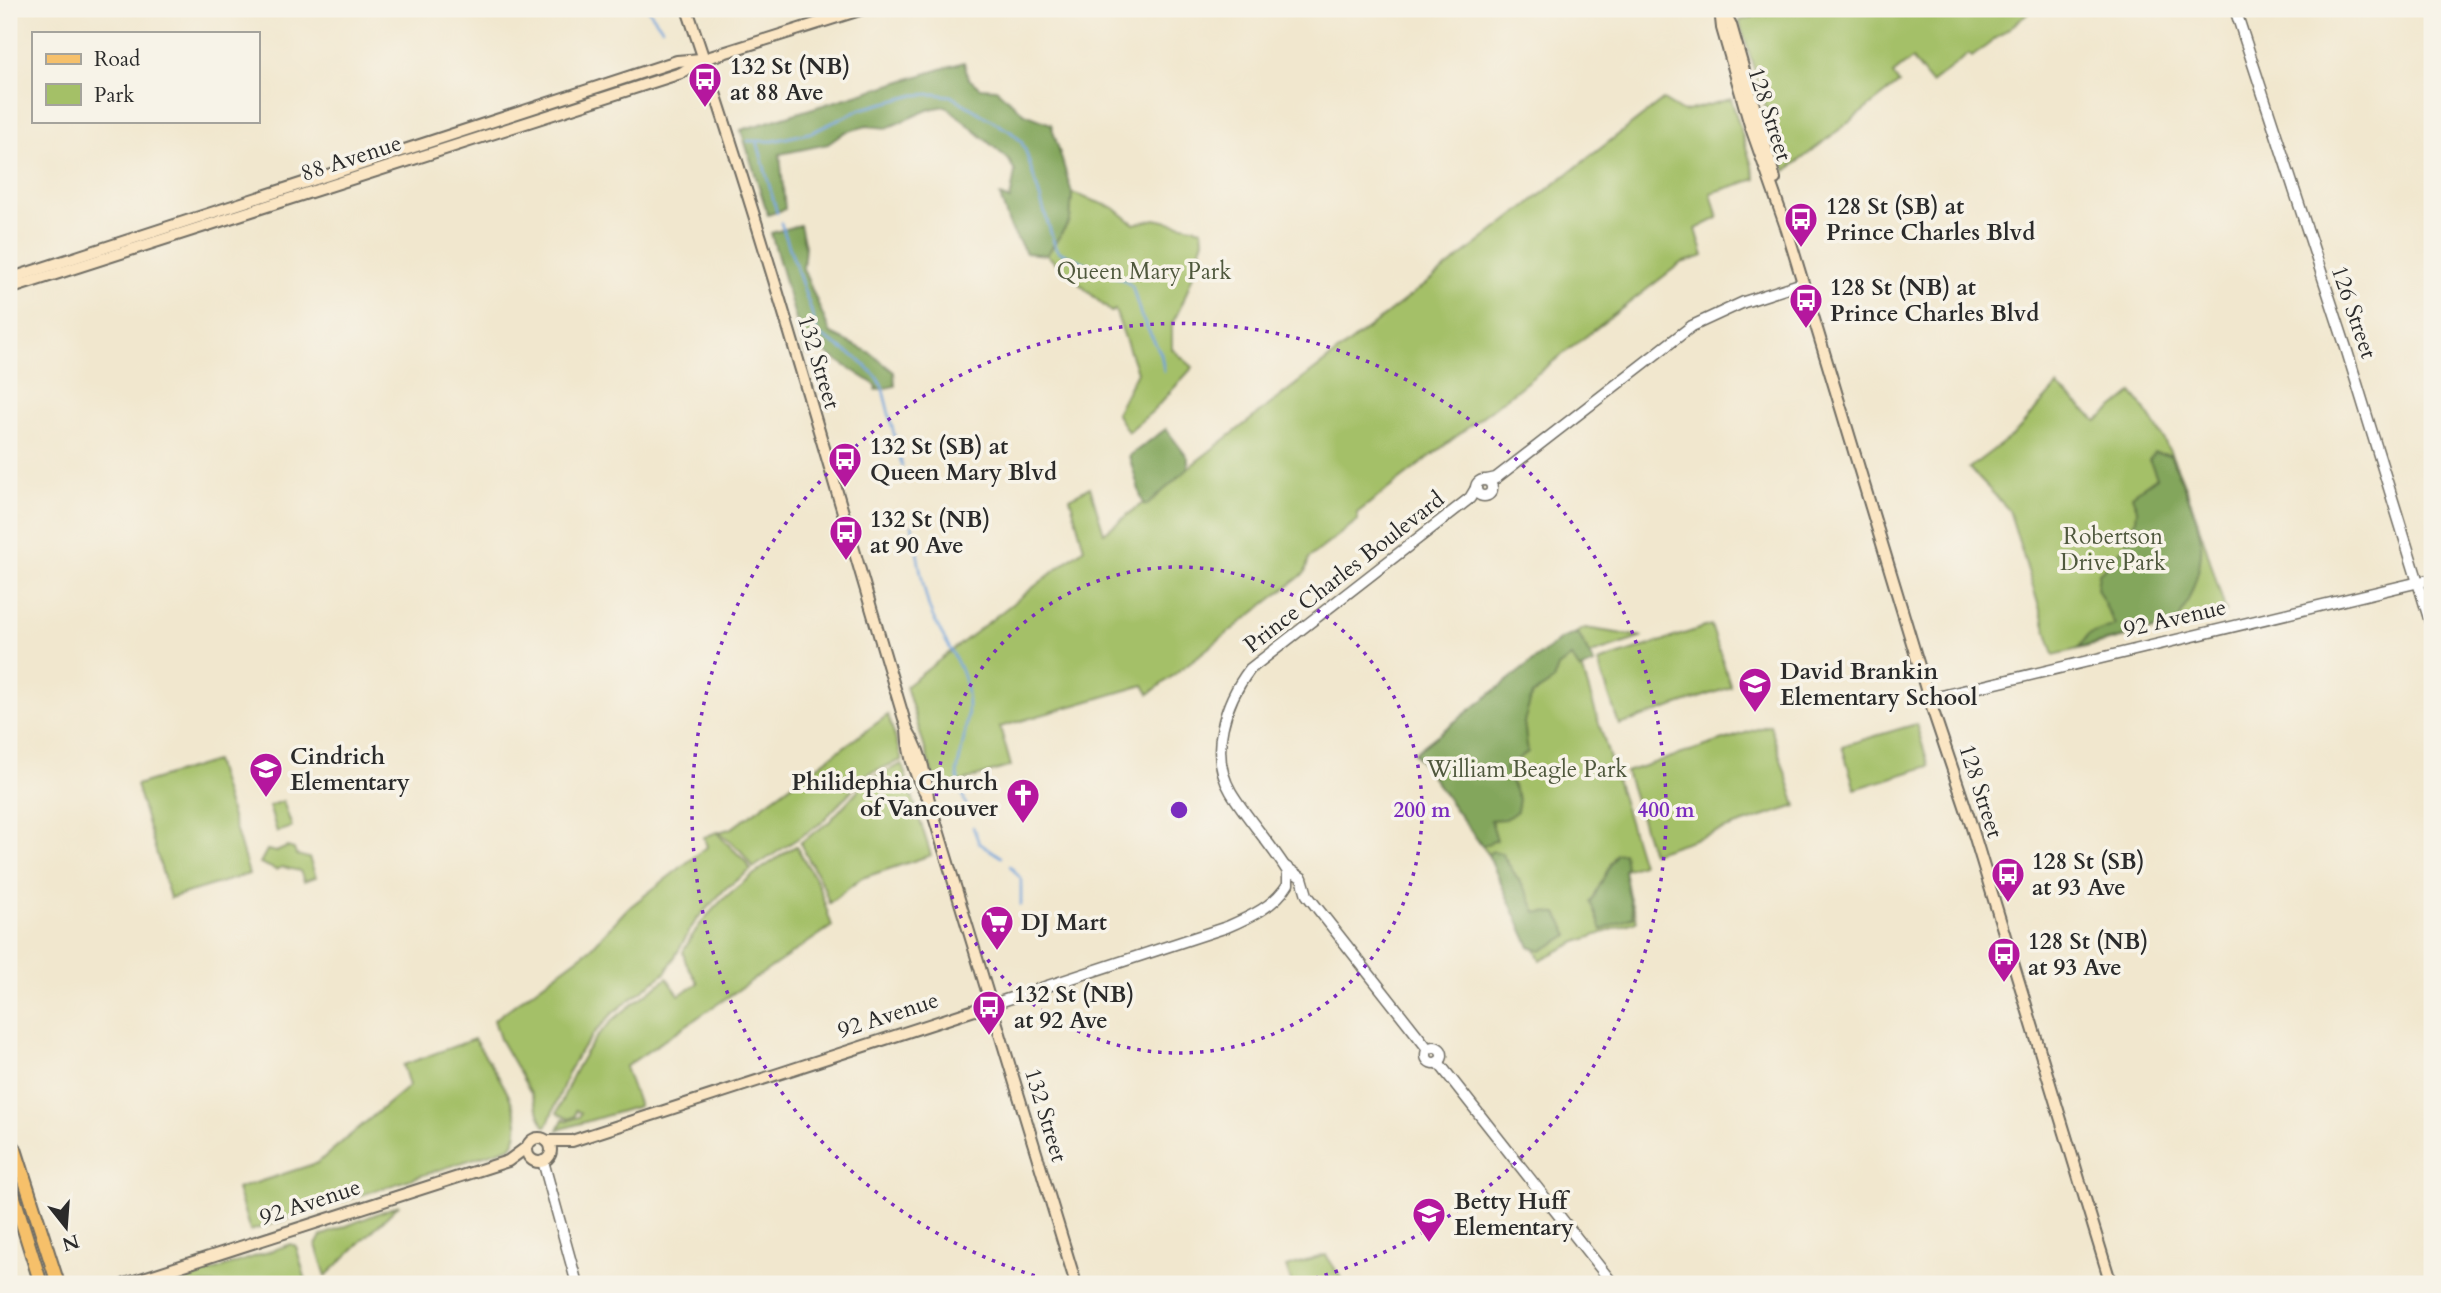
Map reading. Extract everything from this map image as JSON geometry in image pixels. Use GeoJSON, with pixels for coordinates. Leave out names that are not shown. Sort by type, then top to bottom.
{"type":"FeatureCollection","features":[{"type":"Feature","properties":{"kind":"main road","name":"132 Street"},"geometry":{"type":"LineString","coordinates":[[687,9],[907,729],[908,747],[918,783],[928,797],[1076,1284]]}},
{"type":"Feature","properties":{"kind":"main road","name":"88 Avenue"},"geometry":{"type":"LineString","coordinates":[[9,279],[677,61],[704,59],[863,9]]}},
{"type":"Feature","properties":{"kind":"main road","name":"128 Street"},"geometry":{"type":"LineString","coordinates":[[1721,9],[1722,28],[1740,92],[1787,230],[1928,699],[1972,826],[2111,1284]]}},
{"type":"Feature","properties":{"kind":"main road","name":"88 Avenue"},"geometry":{"type":"LineString","coordinates":[[9,289],[681,73],[704,59]]}},
{"type":"Feature","properties":{"kind":"main road","name":"92 Avenue"},"geometry":{"type":"LineString","coordinates":[[547,1141],[572,1141],[990,1005]]}},
{"type":"Feature","properties":{"kind":"main road"},"geometry":{"type":"LineString","coordinates":[[509,1161],[536,1138],[547,1141],[551,1146],[542,1158]]}},
{"type":"Feature","properties":{"kind":"main road"},"geometry":{"type":"LineString","coordinates":[[9,1141],[15,1149],[57,1280],[70,1284]]}},
{"type":"Feature","properties":{"kind":"main road"},"geometry":{"type":"LineString","coordinates":[[509,1161],[542,1158],[572,1141]]}},
{"type":"Feature","properties":{"kind":"main road"},"geometry":{"type":"LineString","coordinates":[[527,1147],[528,1153],[542,1158]]}},
{"type":"Feature","properties":{"kind":"main road","name":"92 Avenue"},"geometry":{"type":"LineString","coordinates":[[125,1284],[509,1161]]}},
{"type":"Feature","properties":{"kind":"main road"},"geometry":{"type":"LineString","coordinates":[[9,1181],[38,1282]]}},
{"type":"Feature","properties":{"kind":"street","name":"126 Street"},"geometry":{"type":"LineString","coordinates":[[2235,9],[2346,348],[2432,628]]}},
{"type":"Feature","properties":{"kind":"street","name":"Prince Charles Boulevard"},"geometry":{"type":"LineString","coordinates":[[1613,1284],[1438,1062],[1442,1055],[1440,1050],[1436,1047],[1428,1049],[1297,886],[1225,780],[1222,732],[1233,696],[1251,669],[1475,494],[1479,481],[1491,481],[1692,326],[1744,302],[1803,283]]}},
{"type":"Feature","properties":{"kind":"street","name":"92 Avenue"},"geometry":{"type":"LineString","coordinates":[[1928,699],[2432,579]]}},
{"type":"Feature","properties":{"kind":"street","name":"92 Avenue"},"geometry":{"type":"LineString","coordinates":[[990,1005],[1227,927],[1259,912],[1297,886]]}},
{"type":"Feature","properties":{"kind":"street"},"geometry":{"type":"LineString","coordinates":[[542,1158],[577,1284]]}},
{"type":"Feature","properties":{"kind":"green space"},"geometry":{"type":"Polygon","coordinates":[[[1779,9],[2034,9],[1972,57],[1969,54],[1931,83],[1912,59],[1893,74],[1899,83],[1786,171],[1739,21],[1779,9]]]}},
{"type":"Feature","properties":{"kind":"green space"},"geometry":{"type":"Polygon","coordinates":[[[964,62],[968,78],[980,88],[996,89],[1025,114],[1051,124],[1072,193],[1070,220],[1047,255],[1026,253],[1010,227],[1000,196],[1010,200],[1015,172],[1009,160],[946,106],[930,109],[887,128],[867,126],[845,132],[828,144],[780,154],[785,209],[768,215],[741,130],[964,62]]]}},
{"type":"Feature","properties":{"kind":"green space"},"geometry":{"type":"Polygon","coordinates":[[[1731,99],[1756,179],[1711,193],[1718,218],[1696,229],[1704,256],[1681,263],[1357,513],[1358,520],[1309,558],[1305,573],[1149,694],[1144,685],[1000,727],[1011,766],[937,789],[906,686],[1084,548],[1070,498],[1090,487],[1104,533],[1663,100],[1683,112],[1731,99]]]}},
{"type":"Feature","properties":{"kind":"green space","name":"Queen Mary Park"},"geometry":{"type":"Polygon","coordinates":[[[1072,193],[1114,208],[1134,224],[1155,219],[1202,229],[1203,240],[1193,275],[1172,324],[1172,349],[1193,367],[1153,411],[1128,432],[1116,413],[1137,372],[1115,310],[1111,312],[1047,255],[1070,220],[1072,193]]]}},
{"type":"Feature","properties":{"kind":"green space"},"geometry":{"type":"Polygon","coordinates":[[[800,225],[805,246],[803,269],[831,334],[869,352],[894,372],[895,386],[876,390],[877,386],[821,350],[806,355],[771,233],[800,225]]]}},
{"type":"Feature","properties":{"kind":"green space","name":"Robertson Drive Park"},"geometry":{"type":"Polygon","coordinates":[[[2057,386],[2097,421],[2132,393],[2165,441],[2178,468],[2226,612],[2054,655],[2009,510],[1969,468],[2013,435],[2057,386]]]}},
{"type":"Feature","properties":{"kind":"green space"},"geometry":{"type":"Polygon","coordinates":[[[1166,429],[1188,458],[1188,469],[1147,505],[1143,504],[1129,456],[1166,429]]]}},
{"type":"Feature","properties":{"kind":"green space"},"geometry":{"type":"Polygon","coordinates":[[[2154,453],[2170,455],[2199,529],[2201,553],[2192,590],[2177,624],[2078,648],[2088,635],[2115,625],[2097,589],[2099,573],[2118,554],[2133,529],[2137,511],[2132,495],[2157,477],[2149,460],[2154,453]]]}},
{"type":"Feature","properties":{"kind":"green space"},"geometry":{"type":"Polygon","coordinates":[[[1711,625],[1731,687],[1619,725],[1598,662],[1711,625]]]}},
{"type":"Feature","properties":{"kind":"green space","name":"William Beagle Park"},"geometry":{"type":"Polygon","coordinates":[[[1585,628],[1643,637],[1579,658],[1642,864],[1621,871],[1637,921],[1574,943],[1540,960],[1488,854],[1414,753],[1557,643],[1585,628]]]}},
{"type":"Feature","properties":{"kind":"green space"},"geometry":{"type":"Polygon","coordinates":[[[1578,633],[1594,664],[1580,670],[1571,657],[1558,667],[1553,681],[1532,695],[1524,722],[1528,752],[1505,768],[1519,799],[1517,811],[1506,819],[1491,820],[1497,840],[1482,846],[1415,753],[1561,639],[1578,633]]]}},
{"type":"Feature","properties":{"kind":"green space"},"geometry":{"type":"Polygon","coordinates":[[[888,715],[902,760],[867,774],[821,823],[753,868],[741,851],[719,832],[732,828],[888,715]]]}},
{"type":"Feature","properties":{"kind":"green space"},"geometry":{"type":"Polygon","coordinates":[[[1916,724],[1929,766],[1855,789],[1842,746],[1916,724]]]}},
{"type":"Feature","properties":{"kind":"green space"},"geometry":{"type":"Polygon","coordinates":[[[1770,725],[1796,806],[1652,853],[1626,772],[1770,725]]]}},
{"type":"Feature","properties":{"kind":"green space"},"geometry":{"type":"Polygon","coordinates":[[[215,761],[249,874],[170,898],[136,785],[215,761]]]}},
{"type":"Feature","properties":{"kind":"green space"},"geometry":{"type":"Polygon","coordinates":[[[902,764],[931,855],[862,878],[829,903],[800,843],[829,822],[868,779],[902,764]]]}},
{"type":"Feature","properties":{"kind":"green space"},"geometry":{"type":"Polygon","coordinates":[[[283,801],[292,827],[277,832],[269,806],[283,801]]]}},
{"type":"Feature","properties":{"kind":"green space"},"geometry":{"type":"Polygon","coordinates":[[[717,832],[751,870],[726,888],[696,920],[666,972],[613,1013],[596,1031],[576,1057],[547,1126],[544,1126],[531,1093],[500,1039],[494,1020],[591,948],[626,910],[707,847],[704,837],[717,832]]]}},
{"type":"Feature","properties":{"kind":"green space"},"geometry":{"type":"Polygon","coordinates":[[[796,846],[818,884],[832,926],[625,1067],[639,1106],[558,1130],[563,1119],[568,1121],[579,1117],[581,1113],[576,1110],[575,1116],[569,1119],[557,1113],[579,1064],[593,1041],[612,1021],[667,978],[679,995],[698,983],[683,952],[699,926],[718,904],[740,885],[796,846]]]}},
{"type":"Feature","properties":{"kind":"green space"},"geometry":{"type":"Polygon","coordinates":[[[287,847],[294,849],[296,855],[309,858],[316,877],[304,881],[300,871],[282,867],[276,870],[260,863],[267,850],[276,852],[287,847]]]}},
{"type":"Feature","properties":{"kind":"green space"},"geometry":{"type":"Polygon","coordinates":[[[1492,851],[1501,853],[1528,894],[1536,912],[1557,913],[1569,935],[1541,951],[1530,947],[1488,855],[1492,851]]]}},
{"type":"Feature","properties":{"kind":"green space"},"geometry":{"type":"Polygon","coordinates":[[[1624,853],[1624,870],[1633,917],[1602,930],[1591,902],[1616,854],[1624,853]]]}},
{"type":"Feature","properties":{"kind":"green space"},"geometry":{"type":"Polygon","coordinates":[[[474,1039],[499,1077],[514,1107],[516,1136],[510,1147],[250,1231],[237,1189],[317,1163],[409,1086],[403,1065],[474,1039]]]}},
{"type":"Feature","properties":{"kind":"green space"},"geometry":{"type":"Polygon","coordinates":[[[399,1205],[326,1276],[316,1245],[321,1236],[399,1205]]]}},
{"type":"Feature","properties":{"kind":"green space"},"geometry":{"type":"Polygon","coordinates":[[[291,1244],[296,1246],[307,1284],[175,1284],[291,1244]]]}},
{"type":"Feature","properties":{"kind":"green space"},"geometry":{"type":"Polygon","coordinates":[[[1326,1255],[1345,1284],[1292,1284],[1286,1267],[1326,1255]]]}},
{"type":"Feature","properties":{"kind":"waterway"},"geometry":{"type":"LineString","coordinates":[[648,9],[662,28]]}},
{"type":"Feature","properties":{"kind":"waterway"},"geometry":{"type":"LineString","coordinates":[[748,141],[773,141],[813,132],[861,109],[915,95],[951,96],[1011,132],[1021,141],[1055,246],[1060,252],[1132,286],[1141,316],[1161,354],[1164,371]]}},
{"type":"Feature","properties":{"kind":"waterway"},"geometry":{"type":"LineString","coordinates":[[757,141],[777,213]]}},
{"type":"Feature","properties":{"kind":"waterway"},"geometry":{"type":"LineString","coordinates":[[781,223],[817,333],[858,359],[882,386],[902,466]]}},
{"type":"Feature","properties":{"kind":"waterway"},"geometry":{"type":"LineString","coordinates":[[912,525],[930,610],[961,671],[967,693],[967,723],[958,780]]}},
{"type":"Feature","properties":{"kind":"waterway"},"geometry":{"type":"LineString","coordinates":[[961,791],[969,813]]}},
{"type":"Feature","properties":{"kind":"waterway"},"geometry":{"type":"LineString","coordinates":[[973,827],[979,843],[1001,857]]}},
{"type":"Feature","properties":{"kind":"waterway"},"geometry":{"type":"LineString","coordinates":[[1010,866],[1021,879],[1021,905]]}},
{"type":"Feature","properties":{"kind":"place","name":"132 St (NB) at 88 Ave"},"geometry":{"type":"Point","coordinates":[705,109]}},
{"type":"Feature","properties":{"kind":"place","name":"128 St (SB) at Prince Charles Blvd"},"geometry":{"type":"Point","coordinates":[1801,249]}},
{"type":"Feature","properties":{"kind":"place","name":"128 St (NB) at Prince Charles Blvd"},"geometry":{"type":"Point","coordinates":[1806,330]}},
{"type":"Feature","properties":{"kind":"place","name":"132 St (SB) at Queen Mary Blvd"},"geometry":{"type":"Point","coordinates":[845,489]}},
{"type":"Feature","properties":{"kind":"place","name":"132 St (NB) at 90 Ave"},"geometry":{"type":"Point","coordinates":[846,562]}},
{"type":"Feature","properties":{"kind":"place","name":"David Brankin Elementary School"},"geometry":{"type":"Point","coordinates":[1755,714]}},
{"type":"Feature","properties":{"kind":"place","name":"Cindrich Elementary"},"geometry":{"type":"Point","coordinates":[266,799]}},
{"type":"Feature","properties":{"kind":"place","name":"Philidephia Church of Vancouver"},"geometry":{"type":"Point","coordinates":[1023,825]}},
{"type":"Feature","properties":{"kind":"place","name":"128 St (SB) at 93 Ave"},"geometry":{"type":"Point","coordinates":[2008,904]}},
{"type":"Feature","properties":{"kind":"place","name":"DJ Mart"},"geometry":{"type":"Point","coordinates":[997,952]}},
{"type":"Feature","properties":{"kind":"place","name":"128 St (NB) at 93 Ave"},"geometry":{"type":"Point","coordinates":[2004,984]}},
{"type":"Feature","properties":{"kind":"place","name":"132 St (NB) at 92 Ave"},"geometry":{"type":"Point","coordinates":[989,1037]}},
{"type":"Feature","properties":{"kind":"place","name":"Betty Huff Elementary"},"geometry":{"type":"Point","coordinates":[1429,1244]}}]}
